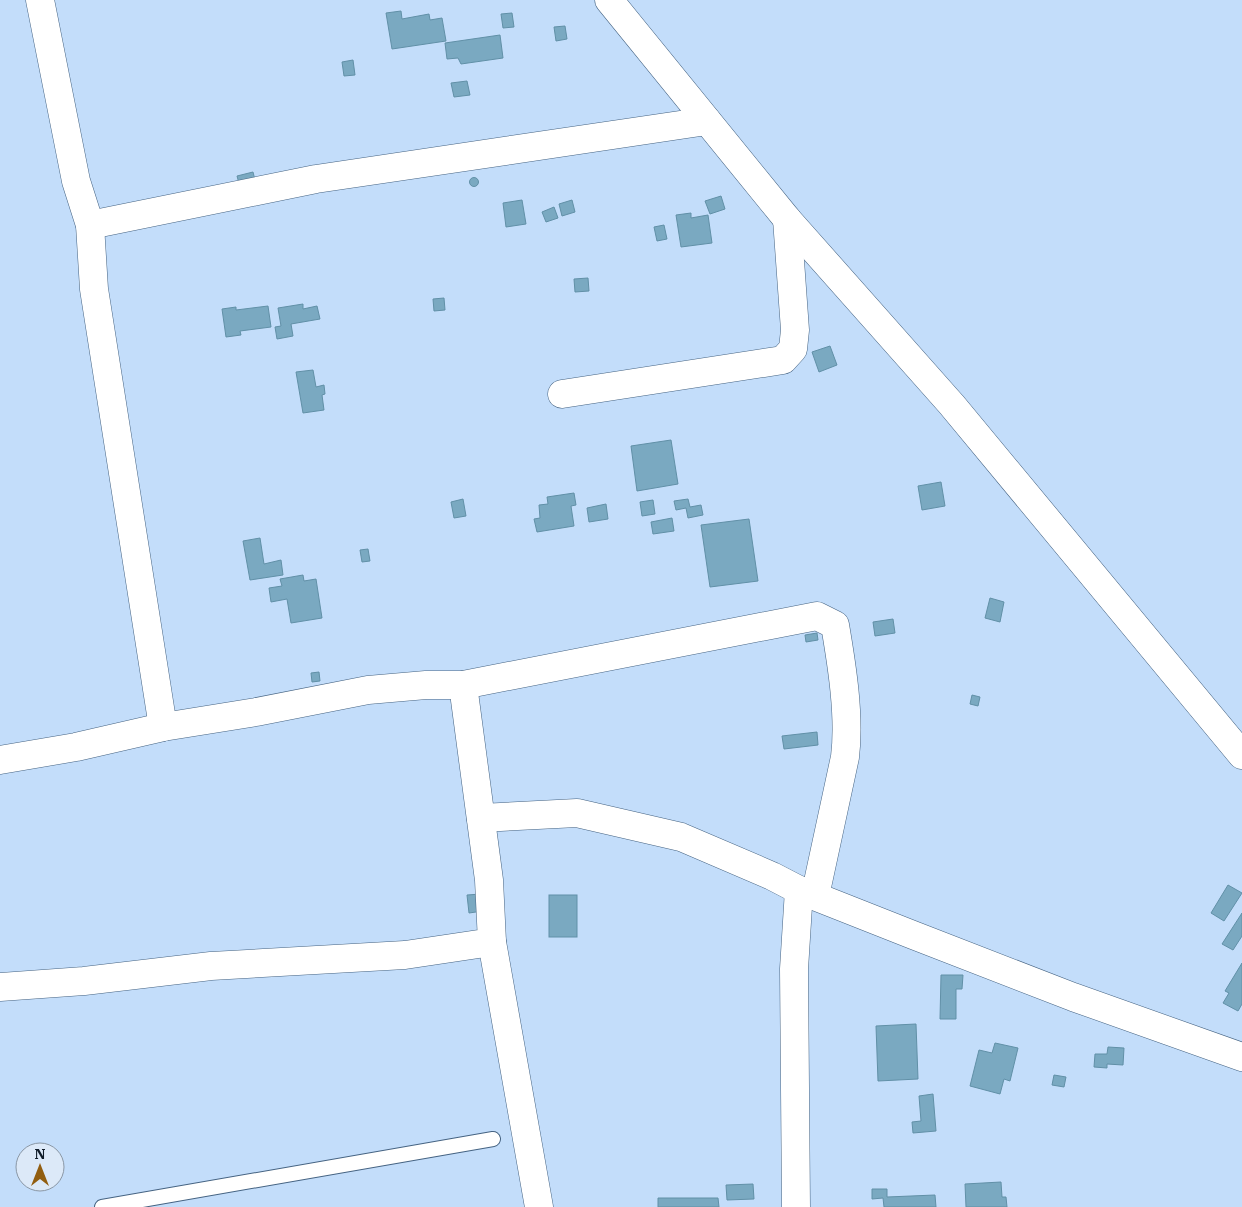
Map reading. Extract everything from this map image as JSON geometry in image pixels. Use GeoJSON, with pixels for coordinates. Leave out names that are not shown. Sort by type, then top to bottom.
{"type":"FeatureCollection","features":[{"type":"Feature","properties":{"kind":"street"},"geometry":{"type":"LineString","coordinates":[[40,0],[76,182],[90,225],[94,289],[163,728]]}},
{"type":"Feature","properties":{"kind":"street"},"geometry":{"type":"LineString","coordinates":[[609,0],[787,219],[952,405],[1242,755]]}},
{"type":"Feature","properties":{"kind":"street"},"geometry":{"type":"LineString","coordinates":[[90,225],[316,179],[708,121]]}},
{"type":"Feature","properties":{"kind":"street"},"geometry":{"type":"LineString","coordinates":[[562,394],[783,360],[793,349],[795,330],[787,219]]}},
{"type":"Feature","properties":{"kind":"street"},"geometry":{"type":"LineString","coordinates":[[0,760],[368,690],[426,685],[462,685],[817,616],[835,626],[848,734],[845,757],[807,893],[794,969],[796,1207]]}},
{"type":"Feature","properties":{"kind":"street"},"geometry":{"type":"LineString","coordinates":[[462,685],[490,880],[492,942],[539,1207]]}},
{"type":"Feature","properties":{"kind":"street"},"geometry":{"type":"LineString","coordinates":[[480,818],[578,813],[681,837],[807,893],[1073,997],[1242,1057]]}},
{"type":"Feature","properties":{"kind":"street"},"geometry":{"type":"LineString","coordinates":[[0,988],[84,981],[212,966],[405,955],[492,942]]}},
{"type":"Feature","properties":{"kind":"lane"},"geometry":{"type":"LineString","coordinates":[[102,1207],[493,1138]]}},
{"type":"Feature","properties":{"kind":"building"},"geometry":{"type":"Polygon","coordinates":[[[401,11],[402,19],[429,14],[430,20],[442,18],[446,41],[392,49],[386,13],[401,11]]]}},
{"type":"Feature","properties":{"kind":"building"},"geometry":{"type":"Polygon","coordinates":[[[512,13],[514,27],[503,28],[501,14],[512,13]]]}},
{"type":"Feature","properties":{"kind":"building"},"geometry":{"type":"Polygon","coordinates":[[[565,26],[567,39],[556,41],[554,27],[565,26]]]}},
{"type":"Feature","properties":{"kind":"building"},"geometry":{"type":"Polygon","coordinates":[[[500,35],[503,58],[461,64],[458,58],[447,59],[445,43],[500,35]]]}},
{"type":"Feature","properties":{"kind":"building"},"geometry":{"type":"Polygon","coordinates":[[[353,60],[355,75],[344,76],[342,62],[353,60]]]}},
{"type":"Feature","properties":{"kind":"building"},"geometry":{"type":"Polygon","coordinates":[[[467,81],[470,95],[454,97],[451,83],[467,81]]]}},
{"type":"Feature","properties":{"kind":"building"},"geometry":{"type":"Polygon","coordinates":[[[253,172],[256,184],[240,187],[237,176],[253,172]]]}},
{"type":"Feature","properties":{"kind":"building"},"geometry":{"type":"Polygon","coordinates":[[[474,178],[478,182],[474,186],[470,182],[474,178]]]}},
{"type":"Feature","properties":{"kind":"building"},"geometry":{"type":"Polygon","coordinates":[[[721,196],[725,209],[710,214],[705,201],[721,196]]]}},
{"type":"Feature","properties":{"kind":"building"},"geometry":{"type":"Polygon","coordinates":[[[522,200],[526,224],[506,227],[503,203],[522,200]]]}},
{"type":"Feature","properties":{"kind":"building"},"geometry":{"type":"Polygon","coordinates":[[[572,200],[575,212],[562,216],[559,204],[572,200]]]}},
{"type":"Feature","properties":{"kind":"building"},"geometry":{"type":"Polygon","coordinates":[[[554,207],[558,218],[546,222],[542,212],[554,207]]]}},
{"type":"Feature","properties":{"kind":"building"},"geometry":{"type":"Polygon","coordinates":[[[691,213],[691,218],[708,215],[712,243],[681,247],[676,215],[691,213]]]}},
{"type":"Feature","properties":{"kind":"building"},"geometry":{"type":"Polygon","coordinates":[[[664,225],[667,239],[657,241],[654,227],[664,225]]]}},
{"type":"Feature","properties":{"kind":"building"},"geometry":{"type":"Polygon","coordinates":[[[588,278],[589,291],[575,292],[574,279],[588,278]]]}},
{"type":"Feature","properties":{"kind":"building"},"geometry":{"type":"Polygon","coordinates":[[[444,298],[445,310],[434,311],[433,299],[444,298]]]}},
{"type":"Feature","properties":{"kind":"building"},"geometry":{"type":"Polygon","coordinates":[[[303,304],[303,309],[317,306],[320,319],[291,324],[293,336],[277,339],[275,327],[281,326],[278,308],[303,304]]]}},
{"type":"Feature","properties":{"kind":"building"},"geometry":{"type":"Polygon","coordinates":[[[268,306],[271,327],[240,331],[241,335],[226,337],[222,309],[236,307],[236,310],[268,306]]]}},
{"type":"Feature","properties":{"kind":"building"},"geometry":{"type":"Polygon","coordinates":[[[830,346],[837,365],[819,372],[812,352],[830,346]]]}},
{"type":"Feature","properties":{"kind":"building"},"geometry":{"type":"Polygon","coordinates":[[[313,370],[316,387],[324,385],[325,394],[322,395],[324,410],[303,413],[296,372],[313,370]]]}},
{"type":"Feature","properties":{"kind":"building"},"geometry":{"type":"Polygon","coordinates":[[[671,440],[678,484],[637,491],[631,446],[671,440]]]}},
{"type":"Feature","properties":{"kind":"building"},"geometry":{"type":"Polygon","coordinates":[[[941,482],[945,506],[922,510],[918,486],[941,482]]]}},
{"type":"Feature","properties":{"kind":"building"},"geometry":{"type":"Polygon","coordinates":[[[574,493],[576,505],[571,506],[574,526],[537,532],[534,519],[540,518],[539,505],[548,504],[547,497],[574,493]]]}},
{"type":"Feature","properties":{"kind":"building"},"geometry":{"type":"Polygon","coordinates":[[[463,499],[466,516],[454,518],[451,502],[463,499]]]}},
{"type":"Feature","properties":{"kind":"building"},"geometry":{"type":"Polygon","coordinates":[[[688,499],[690,507],[701,505],[703,515],[688,518],[686,508],[676,510],[674,501],[688,499]]]}},
{"type":"Feature","properties":{"kind":"building"},"geometry":{"type":"Polygon","coordinates":[[[653,500],[655,514],[642,516],[640,502],[653,500]]]}},
{"type":"Feature","properties":{"kind":"building"},"geometry":{"type":"Polygon","coordinates":[[[606,504],[608,519],[589,522],[587,508],[606,504]]]}},
{"type":"Feature","properties":{"kind":"building"},"geometry":{"type":"Polygon","coordinates":[[[672,518],[674,531],[653,534],[651,522],[672,518]]]}},
{"type":"Feature","properties":{"kind":"building"},"geometry":{"type":"Polygon","coordinates":[[[749,519],[758,581],[710,587],[701,525],[749,519]]]}},
{"type":"Feature","properties":{"kind":"building"},"geometry":{"type":"Polygon","coordinates":[[[260,538],[264,564],[281,560],[283,575],[250,580],[243,541],[260,538]]]}},
{"type":"Feature","properties":{"kind":"building"},"geometry":{"type":"Polygon","coordinates":[[[368,549],[370,561],[362,562],[360,550],[368,549]]]}},
{"type":"Feature","properties":{"kind":"building"},"geometry":{"type":"Polygon","coordinates":[[[303,575],[304,581],[316,579],[322,618],[291,623],[287,599],[271,602],[269,588],[282,586],[280,579],[303,575]]]}},
{"type":"Feature","properties":{"kind":"building"},"geometry":{"type":"Polygon","coordinates":[[[990,598],[1004,602],[1000,622],[985,618],[990,598]]]}},
{"type":"Feature","properties":{"kind":"building"},"geometry":{"type":"Polygon","coordinates":[[[893,619],[895,633],[875,636],[873,622],[893,619]]]}},
{"type":"Feature","properties":{"kind":"building"},"geometry":{"type":"Polygon","coordinates":[[[817,633],[818,640],[806,642],[805,635],[817,633]]]}},
{"type":"Feature","properties":{"kind":"building"},"geometry":{"type":"Polygon","coordinates":[[[319,672],[320,681],[312,682],[311,673],[319,672]]]}},
{"type":"Feature","properties":{"kind":"building"},"geometry":{"type":"Polygon","coordinates":[[[972,695],[980,697],[978,706],[970,704],[972,695]]]}},
{"type":"Feature","properties":{"kind":"building"},"geometry":{"type":"Polygon","coordinates":[[[817,732],[818,745],[784,749],[782,736],[817,732]]]}},
{"type":"Feature","properties":{"kind":"building"},"geometry":{"type":"Polygon","coordinates":[[[1228,885],[1242,893],[1224,921],[1211,913],[1228,885]]]}},
{"type":"Feature","properties":{"kind":"building"},"geometry":{"type":"Polygon","coordinates":[[[481,894],[483,911],[469,913],[467,895],[481,894]]]}},
{"type":"Feature","properties":{"kind":"building"},"geometry":{"type":"Polygon","coordinates":[[[549,895],[577,895],[577,937],[549,937],[549,895]]]}},
{"type":"Feature","properties":{"kind":"building"},"geometry":{"type":"Polygon","coordinates":[[[1242,913],[1242,936],[1233,950],[1222,944],[1242,913]]]}},
{"type":"Feature","properties":{"kind":"building"},"geometry":{"type":"Polygon","coordinates":[[[1242,963],[1242,1004],[1238,1011],[1223,1003],[1229,993],[1225,991],[1242,963]]]}},
{"type":"Feature","properties":{"kind":"building"},"geometry":{"type":"Polygon","coordinates":[[[941,975],[963,975],[962,989],[956,989],[956,1019],[940,1019],[941,975]]]}},
{"type":"Feature","properties":{"kind":"building"},"geometry":{"type":"Polygon","coordinates":[[[916,1024],[918,1079],[878,1081],[876,1026],[916,1024]]]}},
{"type":"Feature","properties":{"kind":"building"},"geometry":{"type":"Polygon","coordinates":[[[995,1043],[1018,1048],[1010,1081],[1004,1079],[1000,1094],[970,1086],[979,1050],[992,1053],[995,1043]]]}},
{"type":"Feature","properties":{"kind":"building"},"geometry":{"type":"Polygon","coordinates":[[[1108,1047],[1124,1048],[1123,1065],[1107,1064],[1107,1068],[1094,1067],[1095,1054],[1107,1054],[1108,1047]]]}},
{"type":"Feature","properties":{"kind":"building"},"geometry":{"type":"Polygon","coordinates":[[[1054,1075],[1066,1077],[1064,1087],[1052,1085],[1054,1075]]]}},
{"type":"Feature","properties":{"kind":"building"},"geometry":{"type":"Polygon","coordinates":[[[933,1094],[936,1131],[913,1133],[912,1122],[921,1121],[919,1096],[933,1094]]]}},
{"type":"Feature","properties":{"kind":"building"},"geometry":{"type":"Polygon","coordinates":[[[1001,1182],[1002,1197],[1006,1197],[1007,1207],[966,1207],[965,1184],[1001,1182]]]}},
{"type":"Feature","properties":{"kind":"building"},"geometry":{"type":"Polygon","coordinates":[[[753,1184],[754,1199],[727,1200],[726,1185],[753,1184]]]}},
{"type":"Feature","properties":{"kind":"building"},"geometry":{"type":"Polygon","coordinates":[[[872,1189],[887,1189],[887,1197],[935,1195],[936,1207],[884,1207],[883,1198],[872,1199],[872,1189]]]}},
{"type":"Feature","properties":{"kind":"building"},"geometry":{"type":"Polygon","coordinates":[[[658,1198],[718,1198],[719,1207],[658,1207],[658,1198]]]}}]}
